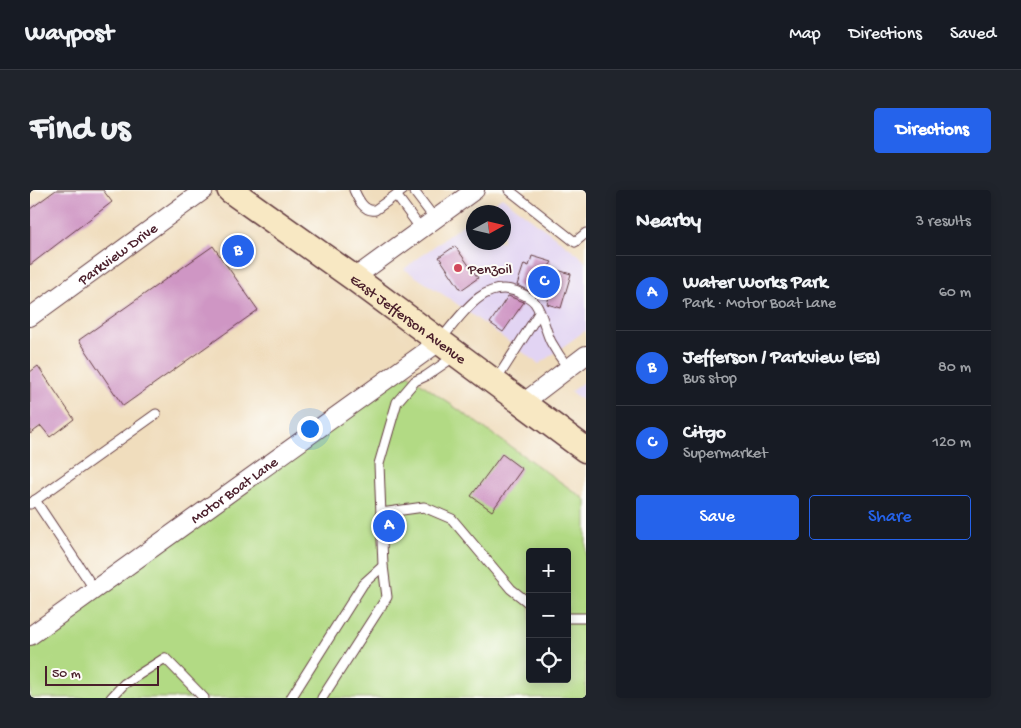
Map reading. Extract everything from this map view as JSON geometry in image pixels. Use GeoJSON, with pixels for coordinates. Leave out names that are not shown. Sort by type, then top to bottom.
{"type":"FeatureCollection","features":[{"type":"Feature","properties":{"kind":"main road","name":"East Jefferson Avenue"},"geometry":{"type":"LineString","coordinates":[[230,190],[354,278],[586,450]]}},
{"type":"Feature","properties":{"kind":"street","name":"Parkview Drive"},"geometry":{"type":"LineString","coordinates":[[30,316],[204,190]]}},
{"type":"Feature","properties":{"kind":"street"},"geometry":{"type":"LineString","coordinates":[[354,278],[475,190]]}},
{"type":"Feature","properties":{"kind":"street","name":"Motor Boat Lane"},"geometry":{"type":"LineString","coordinates":[[30,636],[448,349]]}},
{"type":"Feature","properties":{"kind":"street"},"geometry":{"type":"LineString","coordinates":[[523,403],[586,355]]}},
{"type":"Feature","properties":{"kind":"lane"},"geometry":{"type":"LineString","coordinates":[[354,190],[366,209],[370,211],[375,210],[399,192],[421,229]]}},
{"type":"Feature","properties":{"kind":"lane"},"geometry":{"type":"LineString","coordinates":[[413,190],[435,219]]}},
{"type":"Feature","properties":{"kind":"lane"},"geometry":{"type":"LineString","coordinates":[[509,190],[574,242],[586,234]]}},
{"type":"Feature","properties":{"kind":"lane"},"geometry":{"type":"LineString","coordinates":[[322,698],[387,596],[379,464],[397,402],[415,381],[426,376],[448,349],[475,300],[483,293],[497,289],[509,289],[523,294],[534,302],[552,343],[568,368]]}},
{"type":"Feature","properties":{"kind":"lane"},"geometry":{"type":"LineString","coordinates":[[495,383],[540,313]]}},
{"type":"Feature","properties":{"kind":"lane"},"geometry":{"type":"LineString","coordinates":[[95,590],[33,502],[156,414]]}},
{"type":"Feature","properties":{"kind":"lane"},"geometry":{"type":"LineString","coordinates":[[381,512],[424,507],[452,519],[511,589],[526,601]]}},
{"type":"Feature","properties":{"kind":"lane"},"geometry":{"type":"LineString","coordinates":[[291,698],[364,584],[384,566]]}},
{"type":"Feature","properties":{"kind":"lane"},"geometry":{"type":"LineString","coordinates":[[571,618],[586,618]]}},
{"type":"Feature","properties":{"kind":"lane"},"geometry":{"type":"LineString","coordinates":[[111,698],[124,684],[165,658],[204,698]]}},
{"type":"Feature","properties":{"kind":"shaded area"},"geometry":{"type":"Polygon","coordinates":[[[502,197],[579,255],[586,263],[586,330],[539,364],[453,301],[404,269],[466,222],[466,250],[511,250],[511,205],[490,205],[502,197]]]}},
{"type":"Feature","properties":{"kind":"shaded area"},"geometry":{"type":"Polygon","coordinates":[[[586,380],[586,403],[570,392],[586,380]]]}},
{"type":"Feature","properties":{"kind":"green space"},"geometry":{"type":"Polygon","coordinates":[[[405,372],[586,500],[586,698],[30,698],[30,643],[405,372]]]}},
{"type":"Feature","properties":{"kind":"building"},"geometry":{"type":"Polygon","coordinates":[[[56,190],[103,190],[112,202],[30,265],[30,209],[56,190]]]}},
{"type":"Feature","properties":{"kind":"building"},"geometry":{"type":"Polygon","coordinates":[[[213,246],[258,310],[123,406],[79,340],[213,246]]]}},
{"type":"Feature","properties":{"kind":"building","name":"Penzoil"},"geometry":{"type":"Polygon","coordinates":[[[455,246],[478,278],[461,290],[439,257],[455,246]]]}},
{"type":"Feature","properties":{"kind":"building"},"geometry":{"type":"Polygon","coordinates":[[[532,256],[552,262],[531,292],[517,285],[524,264],[529,266],[532,256]]]}},
{"type":"Feature","properties":{"kind":"building"},"geometry":{"type":"Polygon","coordinates":[[[557,270],[571,274],[561,308],[547,304],[557,270]]]}},
{"type":"Feature","properties":{"kind":"building"},"geometry":{"type":"Polygon","coordinates":[[[508,296],[524,302],[503,332],[490,323],[508,296]]]}},
{"type":"Feature","properties":{"kind":"building"},"geometry":{"type":"Polygon","coordinates":[[[38,366],[74,419],[50,437],[41,426],[30,434],[30,372],[38,366]]]}},
{"type":"Feature","properties":{"kind":"building"},"geometry":{"type":"Polygon","coordinates":[[[502,454],[522,469],[492,511],[471,496],[502,454]]]}},
{"type":"Feature","properties":{"kind":"place","name":"Jefferson / Parkview (EB)"},"geometry":{"type":"Point","coordinates":[238,251]}},
{"type":"Feature","properties":{"kind":"place","name":"Penzoil"},"geometry":{"type":"Point","coordinates":[458,268]}},
{"type":"Feature","properties":{"kind":"place","name":"Citgo"},"geometry":{"type":"Point","coordinates":[544,282]}},
{"type":"Feature","properties":{"kind":"place","name":"Water Works Park"},"geometry":{"type":"Point","coordinates":[389,526]}}]}
